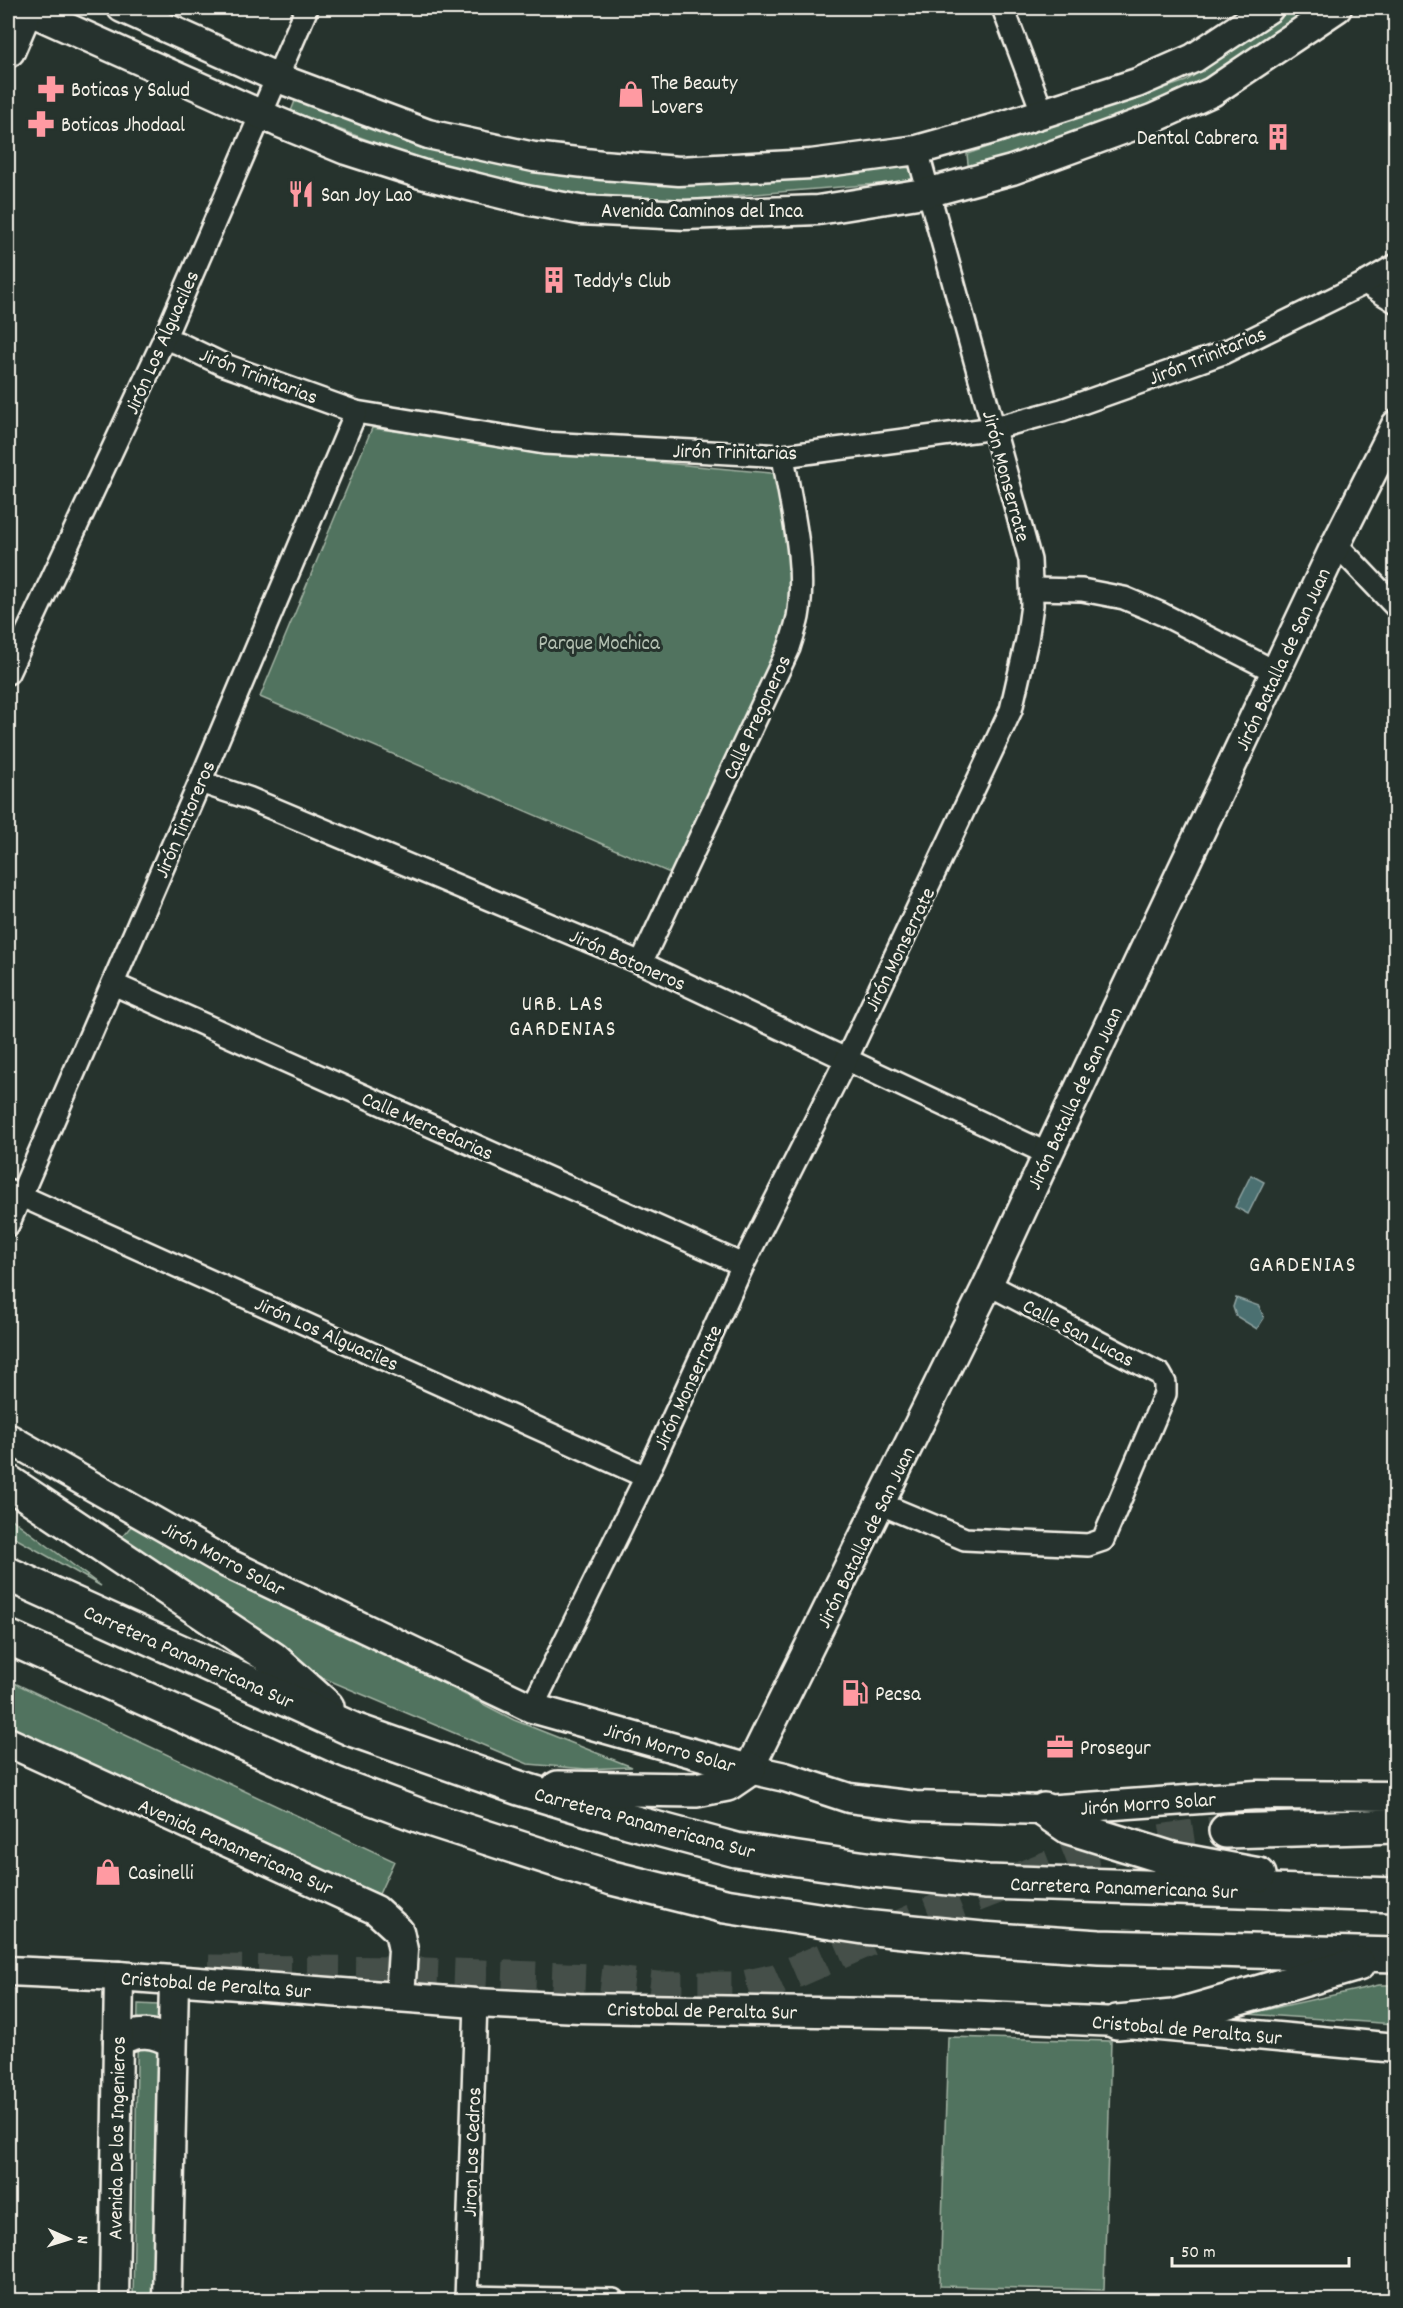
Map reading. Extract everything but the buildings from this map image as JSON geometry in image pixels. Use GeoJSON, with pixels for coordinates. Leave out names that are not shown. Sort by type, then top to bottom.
{"type":"FeatureCollection","features":[{"type":"Feature","properties":{"kind":"main road","name":"Avenida Caminos del Inca"},"geometry":{"type":"LineString","coordinates":[[25,8],[262,115],[346,150],[421,174],[526,200],[580,210],[685,215],[818,210],[930,192],[1033,163],[1152,119],[1212,92],[1337,8]]}},
{"type":"Feature","properties":{"kind":"main road"},"geometry":{"type":"LineString","coordinates":[[8,50],[25,8]]}},
{"type":"Feature","properties":{"kind":"main road","name":"Avenida Caminos del Inca"},"geometry":{"type":"LineString","coordinates":[[122,8],[278,78],[428,134],[534,157],[679,171],[811,164],[916,150],[1043,114],[1137,83],[1194,58],[1269,8]]}},
{"type":"Feature","properties":{"kind":"main road","name":"Jirón Batalla de San Juan"},"geometry":{"type":"LineString","coordinates":[[749,1769],[988,1284],[1336,544],[1395,425]]}},
{"type":"Feature","properties":{"kind":"main road","name":"Jirón Morro Solar"},"geometry":{"type":"LineString","coordinates":[[8,1438],[227,1563],[532,1708],[785,1777],[849,1798],[892,1804],[1044,1810],[1257,1795],[1395,1796]]}},
{"type":"Feature","properties":{"kind":"main road"},"geometry":{"type":"LineString","coordinates":[[8,1482],[273,1659],[354,1730]]}},
{"type":"Feature","properties":{"kind":"main road","name":"Carretera Panamericana Sur"},"geometry":{"type":"LineString","coordinates":[[8,1574],[354,1730],[519,1788],[736,1850],[873,1870],[987,1882],[1383,1895]]}},
{"type":"Feature","properties":{"kind":"main road"},"geometry":{"type":"LineString","coordinates":[[8,1637],[335,1785],[426,1818],[612,1878],[725,1906],[864,1927],[982,1939],[1122,1948],[1392,1955]]}},
{"type":"Feature","properties":{"kind":"main road","name":"Avenida Panamericana Sur"},"geometry":{"type":"LineString","coordinates":[[8,1742],[376,1910],[399,1931],[403,1950],[400,1997]]}},
{"type":"Feature","properties":{"kind":"main road"},"geometry":{"type":"LineString","coordinates":[[519,1788],[696,1790],[727,1784],[749,1769]]}},
{"type":"Feature","properties":{"kind":"main road"},"geometry":{"type":"LineString","coordinates":[[1044,1810],[1069,1827],[1172,1859],[1383,1895]]}},
{"type":"Feature","properties":{"kind":"main road"},"geometry":{"type":"LineString","coordinates":[[1226,1831],[1395,1826]]}},
{"type":"Feature","properties":{"kind":"main road"},"geometry":{"type":"LineString","coordinates":[[1117,2022],[1173,2017],[1392,1955]]}},
{"type":"Feature","properties":{"kind":"main road","name":"Cristobal de Peralta Sur"},"geometry":{"type":"LineString","coordinates":[[8,1971],[119,1976],[476,2003],[579,2008],[940,2014],[1117,2022],[1395,2048]]}},
{"type":"Feature","properties":{"kind":"main road","name":"Avenida De los Ingenieros"},"geometry":{"type":"LineString","coordinates":[[114,2301],[119,1976]]}},
{"type":"Feature","properties":{"kind":"main road"},"geometry":{"type":"LineString","coordinates":[[167,2301],[174,1981]]}},
{"type":"Feature","properties":{"kind":"main road"},"geometry":{"type":"LineString","coordinates":[[118,2041],[130,2035],[145,2033],[160,2035],[172,2043]]}},
{"type":"Feature","properties":{"kind":"street","name":"Jirón Los Alguaciles"},"geometry":{"type":"LineString","coordinates":[[9,666],[164,339],[307,8]]}},
{"type":"Feature","properties":{"kind":"street"},"geometry":{"type":"LineString","coordinates":[[1003,8],[1043,114]]}},
{"type":"Feature","properties":{"kind":"street","name":"Jirón Monserrate"},"geometry":{"type":"LineString","coordinates":[[532,1708],[646,1477],[743,1265],[847,1058],[1011,711],[1027,640],[1032,589],[1030,560],[930,192],[916,150]]}},
{"type":"Feature","properties":{"kind":"street","name":"Jirón Trinitarias"},"geometry":{"type":"LineString","coordinates":[[164,339],[178,343],[222,364],[356,412],[544,443],[783,456],[995,428],[1062,410],[1223,353],[1365,283],[1395,265]]}},
{"type":"Feature","properties":{"kind":"street"},"geometry":{"type":"LineString","coordinates":[[1365,283],[1395,302]]}},
{"type":"Feature","properties":{"kind":"street","name":"Jirón Tintoreros"},"geometry":{"type":"LineString","coordinates":[[8,1225],[14,1193],[113,984],[356,412]]}},
{"type":"Feature","properties":{"kind":"street","name":"Calle Pregoneros"},"geometry":{"type":"LineString","coordinates":[[641,963],[789,648],[798,616],[800,583],[798,551],[783,456]]}},
{"type":"Feature","properties":{"kind":"street"},"geometry":{"type":"LineString","coordinates":[[1336,544],[1395,607]]}},
{"type":"Feature","properties":{"kind":"street"},"geometry":{"type":"LineString","coordinates":[[1032,589],[1082,590],[1124,598],[1162,614],[1276,672]]}},
{"type":"Feature","properties":{"kind":"street","name":"Jirón Botoneros"},"geometry":{"type":"LineString","coordinates":[[200,782],[248,798],[641,963],[1048,1154]]}},
{"type":"Feature","properties":{"kind":"street","name":"Calle Mercedarias"},"geometry":{"type":"LineString","coordinates":[[113,984],[743,1265]]}},
{"type":"Feature","properties":{"kind":"street","name":"Jirón Los Alguaciles"},"geometry":{"type":"LineString","coordinates":[[14,1193],[646,1477]]}},
{"type":"Feature","properties":{"kind":"street","name":"Calle San Lucas"},"geometry":{"type":"LineString","coordinates":[[881,1504],[965,1539],[1077,1544],[1098,1543],[1103,1540],[1165,1394],[1165,1383],[1160,1374],[988,1284]]}},
{"type":"Feature","properties":{"kind":"street","name":"Jiron Los Cedros"},"geometry":{"type":"LineString","coordinates":[[466,2299],[476,2003]]}},
{"type":"Feature","properties":{"kind":"street"},"geometry":{"type":"LineString","coordinates":[[466,2299],[613,2301]]}},
{"type":"Feature","properties":{"kind":"green space"},"geometry":{"type":"Polygon","coordinates":[[[1289,8],[1312,8],[1197,88],[969,173],[967,154],[1186,81],[1289,8]]]}},
{"type":"Feature","properties":{"kind":"green space"},"geometry":{"type":"Polygon","coordinates":[[[297,96],[426,144],[914,168],[919,178],[901,182],[683,200],[619,199],[527,188],[423,161],[291,111],[297,96]]]}},
{"type":"Feature","properties":{"kind":"green space","name":"Parque Mochica"},"geometry":{"type":"Polygon","coordinates":[[[372,428],[546,452],[792,475],[809,591],[800,651],[691,882],[260,697],[372,428]]]}},
{"type":"Feature","properties":{"kind":"green space"},"geometry":{"type":"Polygon","coordinates":[[[8,1516],[101,1586],[8,1534],[8,1516]]]}},
{"type":"Feature","properties":{"kind":"green space"},"geometry":{"type":"Polygon","coordinates":[[[138,1518],[514,1720],[632,1767],[586,1769],[528,1764],[302,1669],[116,1544],[138,1518]]]}},
{"type":"Feature","properties":{"kind":"green space"},"geometry":{"type":"Polygon","coordinates":[[[8,1680],[394,1861],[379,1894],[229,1832],[8,1725],[8,1680]]]}},
{"type":"Feature","properties":{"kind":"green space"},"geometry":{"type":"Polygon","coordinates":[[[1379,1985],[1395,1985],[1395,2024],[1247,2014],[1379,1985]]]}},
{"type":"Feature","properties":{"kind":"green space"},"geometry":{"type":"Polygon","coordinates":[[[138,2004],[158,2005],[152,2300],[133,2300],[138,2004]]]}},
{"type":"Feature","properties":{"kind":"green space"},"geometry":{"type":"Polygon","coordinates":[[[948,2037],[1111,2041],[1104,2290],[940,2286],[948,2037]]]}},
{"type":"Feature","properties":{"kind":"water"},"geometry":{"type":"Polygon","coordinates":[[[1251,1175],[1264,1182],[1248,1214],[1235,1207],[1251,1175]]]}},
{"type":"Feature","properties":{"kind":"water"},"geometry":{"type":"Polygon","coordinates":[[[1236,1298],[1259,1306],[1264,1318],[1257,1329],[1236,1316],[1233,1307],[1236,1298]]]}},
{"type":"Feature","properties":{"kind":"tunnel"},"geometry":{"type":"LineString","coordinates":[[209,1971],[400,1973],[591,1980],[656,1988],[738,1988],[776,1980],[924,1916],[1087,1852],[1226,1831]]}},
{"type":"Feature","properties":{"kind":"place","name":"Boticas y Salud"},"geometry":{"type":"Point","coordinates":[51,89]}},
{"type":"Feature","properties":{"kind":"place","name":"The Beauty Lovers"},"geometry":{"type":"Point","coordinates":[631,94]}},
{"type":"Feature","properties":{"kind":"place","name":"Boticas Jhodaal"},"geometry":{"type":"Point","coordinates":[41,124]}},
{"type":"Feature","properties":{"kind":"place","name":"Dental Cabrera"},"geometry":{"type":"Point","coordinates":[1278,137]}},
{"type":"Feature","properties":{"kind":"place","name":"San Joy Lao"},"geometry":{"type":"Point","coordinates":[301,194]}},
{"type":"Feature","properties":{"kind":"place","name":"Teddy's Club"},"geometry":{"type":"Point","coordinates":[554,280]}},
{"type":"Feature","properties":{"kind":"place","name":"Pecsa"},"geometry":{"type":"Point","coordinates":[855,1693]}},
{"type":"Feature","properties":{"kind":"place","name":"Prosegur"},"geometry":{"type":"Point","coordinates":[1060,1747]}},
{"type":"Feature","properties":{"kind":"place","name":"Casinelli"},"geometry":{"type":"Point","coordinates":[108,1872]}},
{"type":"Feature","properties":{"kind":"district","name":"URB. LAS GARDENIAS"},"geometry":{"type":"Point","coordinates":[563,1014]}},
{"type":"Feature","properties":{"kind":"district","name":"GARDENIAS"},"geometry":{"type":"Point","coordinates":[1303,1263]}}]}
